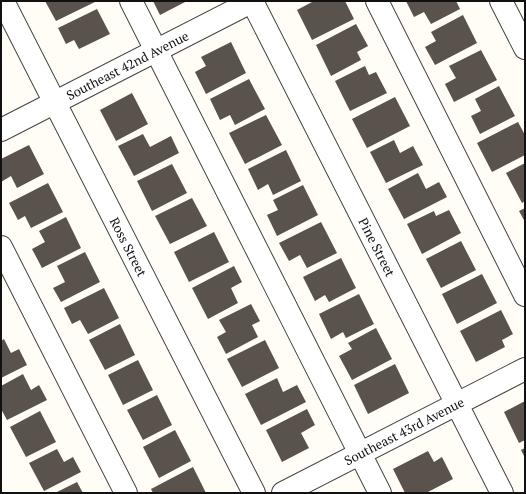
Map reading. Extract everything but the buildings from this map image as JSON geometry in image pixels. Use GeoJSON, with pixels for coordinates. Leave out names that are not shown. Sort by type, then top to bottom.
{"type":"FeatureCollection","features":[{"type":"Feature","properties":{"kind":"street","name":"Ross Street"},"geometry":{"type":"LineString","coordinates":[[3,1],[254,493]]}},
{"type":"Feature","properties":{"kind":"street"},"geometry":{"type":"LineString","coordinates":[[130,1],[380,493]]}},
{"type":"Feature","properties":{"kind":"street","name":"Southeast 42nd Avenue"},"geometry":{"type":"LineString","coordinates":[[1,130],[252,1]]}},
{"type":"Feature","properties":{"kind":"street","name":"Pine Street"},"geometry":{"type":"LineString","coordinates":[[252,1],[502,493]]}},
{"type":"Feature","properties":{"kind":"street"},"geometry":{"type":"LineString","coordinates":[[377,1],[525,295]]}},
{"type":"Feature","properties":{"kind":"street"},"geometry":{"type":"LineString","coordinates":[[501,1],[525,48]]}},
{"type":"Feature","properties":{"kind":"street"},"geometry":{"type":"LineString","coordinates":[[1,247],[126,493]]}},
{"type":"Feature","properties":{"kind":"street","name":"Southeast 43rd Avenue"},"geometry":{"type":"LineString","coordinates":[[283,493],[525,369]]}}]}
